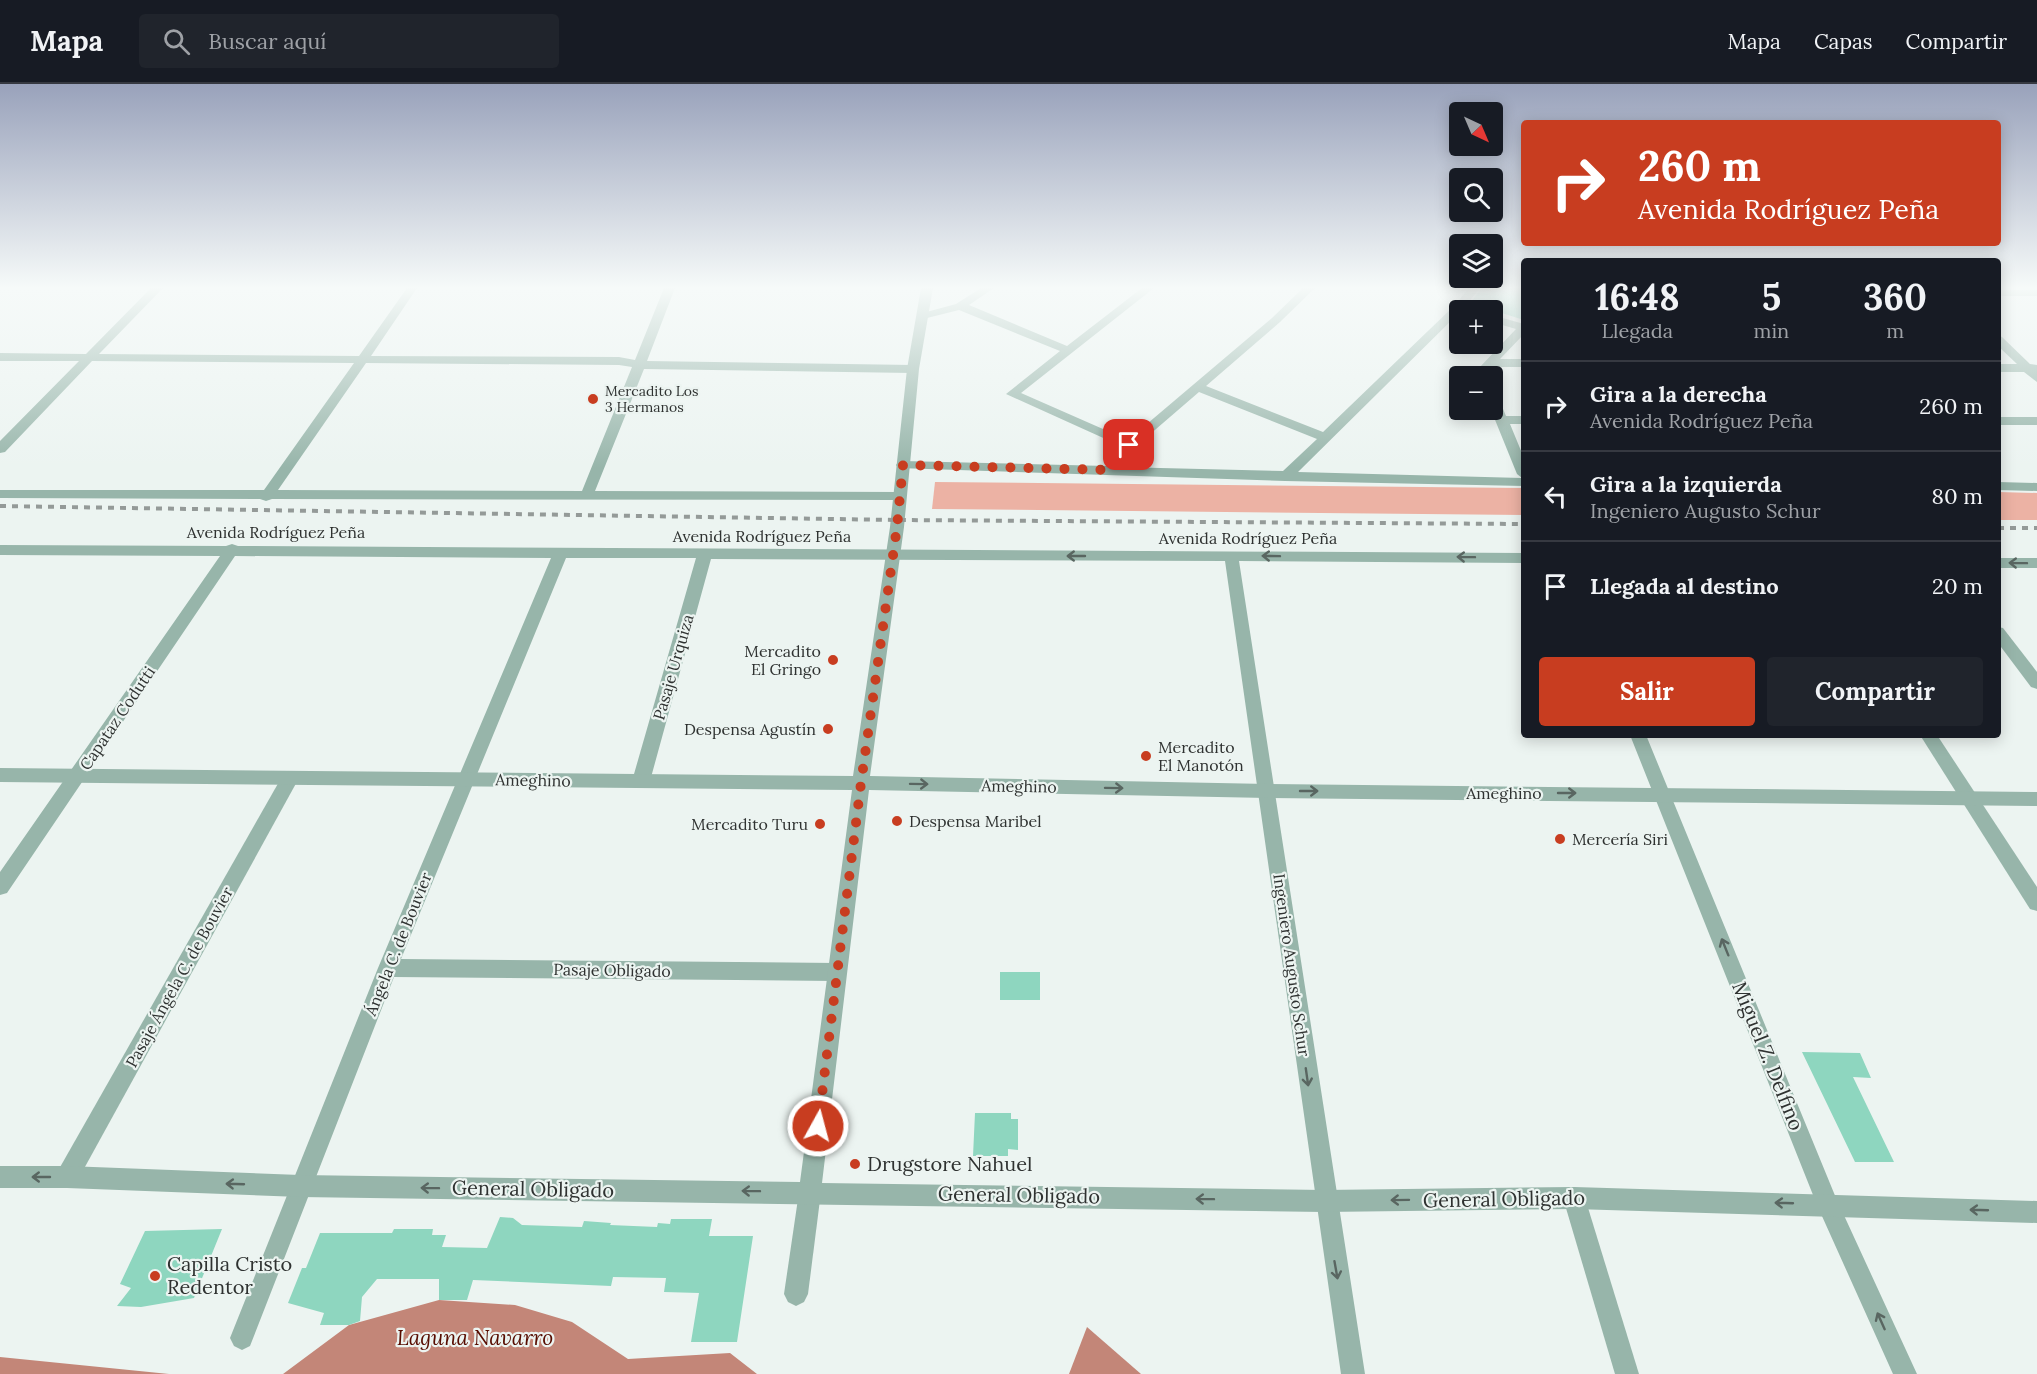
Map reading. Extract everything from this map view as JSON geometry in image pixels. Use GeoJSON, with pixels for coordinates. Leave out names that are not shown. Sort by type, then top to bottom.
{"type":"FeatureCollection","features":[{"type":"Feature","properties":{"kind":"street"},"geometry":{"type":"LineString","coordinates":[[0,449],[97,348]]}},
{"type":"Feature","properties":{"kind":"street"},"geometry":{"type":"LineString","coordinates":[[266,496],[369,348]]}},
{"type":"Feature","properties":{"kind":"street"},"geometry":{"type":"LineString","coordinates":[[587,495],[647,348]]}},
{"type":"Feature","properties":{"kind":"street"},"geometry":{"type":"LineString","coordinates":[[796,1294],[861,783],[891,556],[897,527],[917,348]]}},
{"type":"Feature","properties":{"kind":"street"},"geometry":{"type":"LineString","coordinates":[[1063,348],[1067,350],[1012,394],[1129,445]]}},
{"type":"Feature","properties":{"kind":"street"},"geometry":{"type":"LineString","coordinates":[[1111,470],[1129,445],[1241,348]]}},
{"type":"Feature","properties":{"kind":"street"},"geometry":{"type":"LineString","coordinates":[[1286,477],[1324,437],[1421,348]]}},
{"type":"Feature","properties":{"kind":"street"},"geometry":{"type":"LineString","coordinates":[[1488,366],[1505,348]]}},
{"type":"Feature","properties":{"kind":"street"},"geometry":{"type":"LineString","coordinates":[[2009,348],[2032,368],[2037,378]]}},
{"type":"Feature","properties":{"kind":"street"},"geometry":{"type":"LineString","coordinates":[[0,357],[619,361],[640,365],[913,369]]}},
{"type":"Feature","properties":{"kind":"street"},"geometry":{"type":"LineString","coordinates":[[1491,363],[1521,363]]}},
{"type":"Feature","properties":{"kind":"street"},"geometry":{"type":"LineString","coordinates":[[2001,368],[2032,368]]}},
{"type":"Feature","properties":{"kind":"street"},"geometry":{"type":"LineString","coordinates":[[1197,387],[1324,437]]}},
{"type":"Feature","properties":{"kind":"street"},"geometry":{"type":"LineString","coordinates":[[1501,420],[1521,467]]}},
{"type":"Feature","properties":{"kind":"street"},"geometry":{"type":"LineString","coordinates":[[1503,420],[1521,420]]}},
{"type":"Feature","properties":{"kind":"street"},"geometry":{"type":"LineString","coordinates":[[2001,421],[2037,421]]}},
{"type":"Feature","properties":{"kind":"street"},"geometry":{"type":"LineString","coordinates":[[903,465],[1521,482]]}},
{"type":"Feature","properties":{"kind":"street"},"geometry":{"type":"LineString","coordinates":[[2001,486],[2037,487]]}},
{"type":"Feature","properties":{"kind":"street"},"geometry":{"type":"LineString","coordinates":[[0,494],[899,496]]}},
{"type":"Feature","properties":{"kind":"street","name":"Avenida Rodríguez Peña"},"geometry":{"type":"LineString","coordinates":[[0,550],[232,549],[891,556],[1231,555],[1521,558]]}},
{"type":"Feature","properties":{"kind":"street","name":"Capataz Codutti"},"geometry":{"type":"LineString","coordinates":[[0,887],[232,549]]}},
{"type":"Feature","properties":{"kind":"street","name":"Ángela C. de Bouvier"},"geometry":{"type":"LineString","coordinates":[[242,1338],[300,1186],[388,968],[561,552]]}},
{"type":"Feature","properties":{"kind":"street","name":"Pasaje Urquiza"},"geometry":{"type":"LineString","coordinates":[[641,781],[705,553]]}},
{"type":"Feature","properties":{"kind":"street","name":"Ingeniero Augusto Schur"},"geometry":{"type":"LineString","coordinates":[[1231,555],[1268,791],[1324,1201],[1353,1374]]}},
{"type":"Feature","properties":{"kind":"street"},"geometry":{"type":"LineString","coordinates":[[2001,563],[2037,564]]}},
{"type":"Feature","properties":{"kind":"street"},"geometry":{"type":"LineString","coordinates":[[2001,636],[2037,683]]}},
{"type":"Feature","properties":{"kind":"street","name":"Miguel Z. Delfino"},"geometry":{"type":"LineString","coordinates":[[1639,738],[1664,794],[1828,1205],[1905,1374]]}},
{"type":"Feature","properties":{"kind":"street"},"geometry":{"type":"LineString","coordinates":[[1930,738],[2037,903]]}},
{"type":"Feature","properties":{"kind":"street","name":"Ameghino"},"geometry":{"type":"LineString","coordinates":[[0,775],[861,783],[1268,791],[2037,799]]}},
{"type":"Feature","properties":{"kind":"street","name":"Pasaje Ángela C. de Bouvier"},"geometry":{"type":"LineString","coordinates":[[67,1177],[290,778]]}},
{"type":"Feature","properties":{"kind":"street","name":"Pasaje Obligado"},"geometry":{"type":"LineString","coordinates":[[388,968],[837,972]]}},
{"type":"Feature","properties":{"kind":"street","name":"General Obligado"},"geometry":{"type":"LineString","coordinates":[[0,1177],[67,1177],[300,1186],[1324,1201],[1574,1198],[2037,1212]]}},
{"type":"Feature","properties":{"kind":"street"},"geometry":{"type":"LineString","coordinates":[[1574,1198],[1627,1374]]}},
{"type":"Feature","properties":{"kind":"shaded area"},"geometry":{"type":"Polygon","coordinates":[[[935,482],[1521,488],[1521,515],[932,509],[935,482]]]}},
{"type":"Feature","properties":{"kind":"shaded area"},"geometry":{"type":"Polygon","coordinates":[[[2001,492],[2037,493],[2037,520],[2001,520],[2001,492]]]}},
{"type":"Feature","properties":{"kind":"water","name":"Laguna Navarro"},"geometry":{"type":"Polygon","coordinates":[[[439,1300],[515,1305],[572,1322],[628,1359],[730,1353],[757,1374],[283,1374],[349,1325],[439,1300]]]}},
{"type":"Feature","properties":{"kind":"water"},"geometry":{"type":"Polygon","coordinates":[[[1087,1327],[1141,1374],[1069,1374],[1087,1327]]]}},
{"type":"Feature","properties":{"kind":"water"},"geometry":{"type":"Polygon","coordinates":[[[0,1357],[169,1374],[0,1374],[0,1357]]]}},
{"type":"Feature","properties":{"kind":"building"},"geometry":{"type":"Polygon","coordinates":[[[1000,972],[1040,972],[1040,1000],[1000,1000],[1000,972]]]}},
{"type":"Feature","properties":{"kind":"building"},"geometry":{"type":"Polygon","coordinates":[[[1802,1052],[1860,1053],[1871,1078],[1853,1077],[1894,1162],[1855,1162],[1802,1052]]]}},
{"type":"Feature","properties":{"kind":"building"},"geometry":{"type":"Polygon","coordinates":[[[975,1113],[1011,1113],[1011,1119],[1018,1119],[1018,1150],[1008,1149],[1008,1156],[973,1156],[975,1113]]]}},
{"type":"Feature","properties":{"kind":"building"},"geometry":{"type":"Polygon","coordinates":[[[500,1217],[513,1218],[522,1225],[582,1227],[584,1221],[611,1223],[610,1225],[657,1227],[658,1223],[670,1224],[671,1219],[712,1219],[709,1236],[753,1236],[737,1342],[691,1342],[699,1293],[664,1292],[666,1278],[613,1277],[611,1286],[473,1280],[467,1300],[439,1300],[439,1279],[377,1279],[362,1297],[360,1321],[349,1325],[320,1325],[324,1313],[288,1303],[302,1268],[306,1268],[320,1233],[392,1233],[394,1229],[433,1229],[432,1235],[446,1235],[442,1247],[487,1248],[500,1217]]]}},
{"type":"Feature","properties":{"kind":"building"},"geometry":{"type":"Polygon","coordinates":[[[222,1229],[194,1298],[141,1307],[117,1306],[131,1288],[120,1284],[145,1231],[222,1229]]]}},
{"type":"Feature","properties":{"kind":"railway"},"geometry":{"type":"LineString","coordinates":[[0,506],[896,520],[1521,524]]}},
{"type":"Feature","properties":{"kind":"railway"},"geometry":{"type":"LineString","coordinates":[[2001,528],[2037,528]]}},
{"type":"Feature","properties":{"kind":"place","name":"Mercadito Los 3 Hermanos"},"geometry":{"type":"Point","coordinates":[593,399]}},
{"type":"Feature","properties":{"kind":"place","name":"Mercadito El Gringo"},"geometry":{"type":"Point","coordinates":[833,660]}},
{"type":"Feature","properties":{"kind":"place","name":"Despensa Agustín"},"geometry":{"type":"Point","coordinates":[828,729]}},
{"type":"Feature","properties":{"kind":"place","name":"Mercadito El Manotón"},"geometry":{"type":"Point","coordinates":[1146,756]}},
{"type":"Feature","properties":{"kind":"place","name":"Despensa Maribel"},"geometry":{"type":"Point","coordinates":[897,821]}},
{"type":"Feature","properties":{"kind":"place","name":"Mercadito Turu"},"geometry":{"type":"Point","coordinates":[820,824]}},
{"type":"Feature","properties":{"kind":"place","name":"Mercería Siri"},"geometry":{"type":"Point","coordinates":[1560,839]}},
{"type":"Feature","properties":{"kind":"place","name":"Drugstore Nahuel"},"geometry":{"type":"Point","coordinates":[855,1164]}},
{"type":"Feature","properties":{"kind":"place","name":"Capilla Cristo Redentor"},"geometry":{"type":"Point","coordinates":[155,1276]}},
{"type":"Feature","properties":{"kind":"route"},"geometry":{"type":"LineString","coordinates":[[818,1126],[861,783],[891,556],[897,527],[903,465],[1111,470],[1129,445]]}}]}
